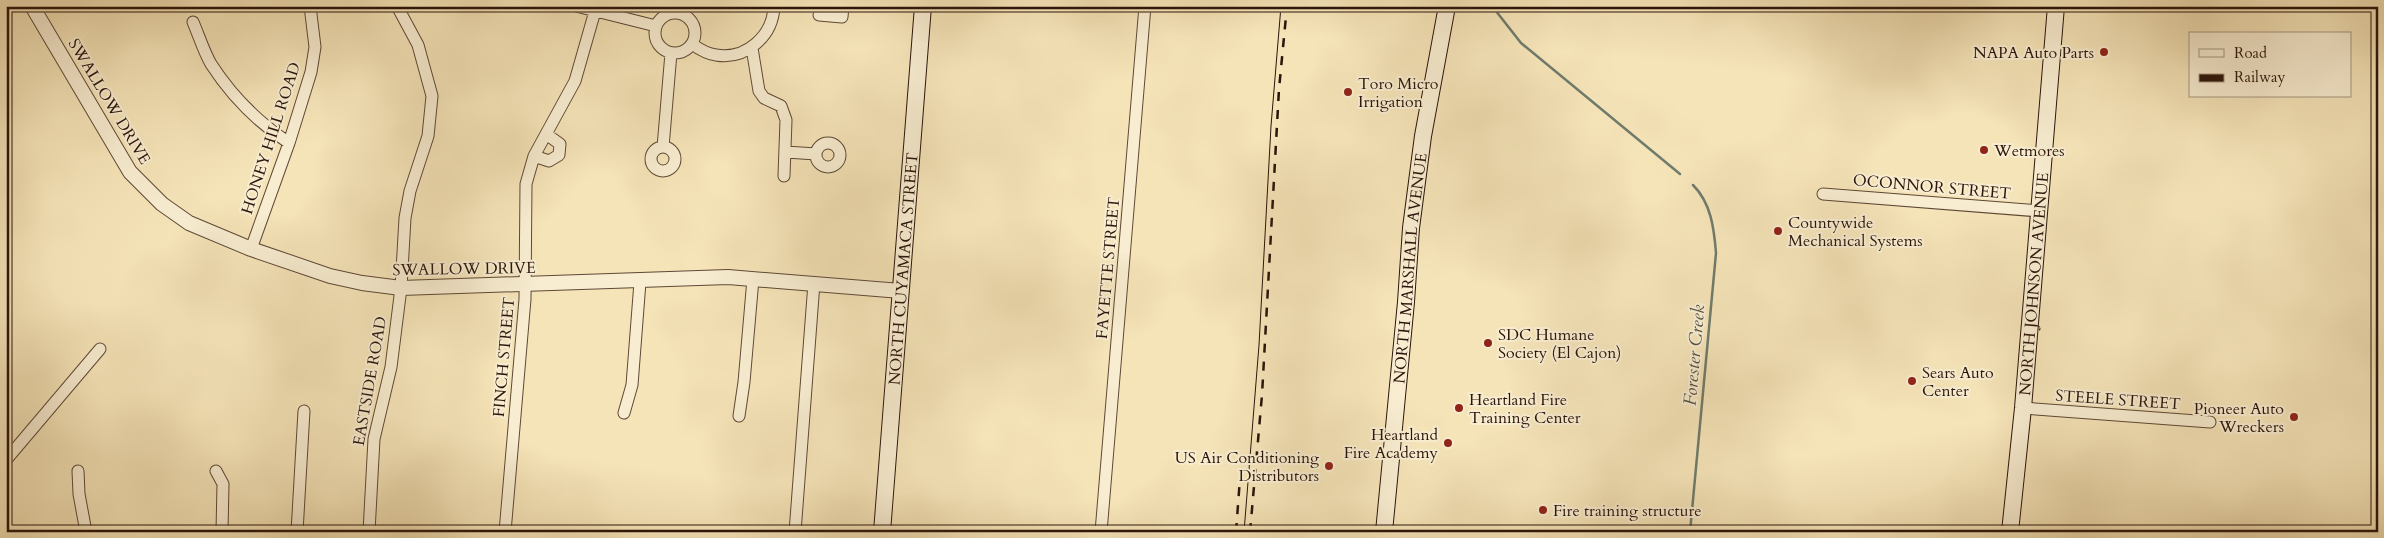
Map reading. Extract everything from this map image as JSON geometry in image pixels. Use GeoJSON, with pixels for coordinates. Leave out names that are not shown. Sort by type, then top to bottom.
{"type":"FeatureCollection","features":[{"type":"Feature","properties":{"kind":"main road","name":"NORTH CUYAMACA STREET"},"geometry":{"type":"LineString","coordinates":[[882,532],[924,6]]}},
{"type":"Feature","properties":{"kind":"main road","name":"NORTH MARSHALL AVENUE"},"geometry":{"type":"LineString","coordinates":[[1384,532],[1406,302],[1411,228],[1423,136],[1447,6]]}},
{"type":"Feature","properties":{"kind":"main road","name":"NORTH JOHNSON AVENUE"},"geometry":{"type":"LineString","coordinates":[[2010,532],[2023,408],[2056,6]]}},
{"type":"Feature","properties":{"kind":"street","name":"SWALLOW DRIVE"},"geometry":{"type":"LineString","coordinates":[[32,6],[130,172],[162,204],[189,223],[251,250],[330,276],[362,284],[401,288],[728,278],[901,291]]}},
{"type":"Feature","properties":{"kind":"street","name":"HONEY HILL ROAD"},"geometry":{"type":"LineString","coordinates":[[251,250],[289,143],[311,72],[315,47],[310,6]]}},
{"type":"Feature","properties":{"kind":"street","name":"EASTSIDE ROAD"},"geometry":{"type":"LineString","coordinates":[[369,532],[374,440],[391,367],[401,288],[405,218],[410,191],[428,136],[432,96],[418,45],[397,6]]}},
{"type":"Feature","properties":{"kind":"street"},"geometry":{"type":"LineString","coordinates":[[576,6],[595,11],[617,11],[656,26]]}},
{"type":"Feature","properties":{"kind":"street"},"geometry":{"type":"LineString","coordinates":[[692,44],[716,55],[727,55],[752,48],[763,37],[771,22],[774,6]]}},
{"type":"Feature","properties":{"kind":"street"},"geometry":{"type":"LineString","coordinates":[[819,15],[842,17],[843,6]]}},
{"type":"Feature","properties":{"kind":"street","name":"FAYETTE STREET"},"geometry":{"type":"LineString","coordinates":[[1101,532],[1145,6]]}},
{"type":"Feature","properties":{"kind":"street","name":"FINCH STREET"},"geometry":{"type":"LineString","coordinates":[[505,532],[525,285],[526,184],[534,156],[575,81],[595,11]]}},
{"type":"Feature","properties":{"kind":"street"},"geometry":{"type":"LineString","coordinates":[[670,14],[683,15],[693,24],[694,38],[692,44],[683,51],[671,53],[661,48],[654,33],[656,26],[664,16],[670,14]]}},
{"type":"Feature","properties":{"kind":"street"},"geometry":{"type":"LineString","coordinates":[[193,22],[211,64],[242,102],[269,130],[289,143]]}},
{"type":"Feature","properties":{"kind":"street"},"geometry":{"type":"LineString","coordinates":[[752,48],[759,91],[764,98],[781,106],[786,120],[784,176]]}},
{"type":"Feature","properties":{"kind":"street"},"geometry":{"type":"LineString","coordinates":[[663,147],[671,53]]}},
{"type":"Feature","properties":{"kind":"street"},"geometry":{"type":"LineString","coordinates":[[534,156],[549,161],[559,155],[560,144],[546,134]]}},
{"type":"Feature","properties":{"kind":"street"},"geometry":{"type":"LineString","coordinates":[[786,152],[816,154]]}},
{"type":"Feature","properties":{"kind":"street","name":"OCONNOR STREET"},"geometry":{"type":"LineString","coordinates":[[1822,194],[2038,211]]}},
{"type":"Feature","properties":{"kind":"street"},"geometry":{"type":"LineString","coordinates":[[739,416],[754,279]]}},
{"type":"Feature","properties":{"kind":"street"},"geometry":{"type":"LineString","coordinates":[[624,413],[632,386],[640,282]]}},
{"type":"Feature","properties":{"kind":"street"},"geometry":{"type":"LineString","coordinates":[[795,532],[814,283]]}},
{"type":"Feature","properties":{"kind":"street"},"geometry":{"type":"LineString","coordinates":[[6,460],[100,349]]}},
{"type":"Feature","properties":{"kind":"street","name":"STEELE STREET"},"geometry":{"type":"LineString","coordinates":[[2023,408],[2210,422]]}},
{"type":"Feature","properties":{"kind":"street"},"geometry":{"type":"LineString","coordinates":[[297,532],[304,410]]}},
{"type":"Feature","properties":{"kind":"street"},"geometry":{"type":"LineString","coordinates":[[78,471],[79,494],[86,532]]}},
{"type":"Feature","properties":{"kind":"street"},"geometry":{"type":"LineString","coordinates":[[216,471],[223,484],[222,532]]}},
{"type":"Feature","properties":{"kind":"waterway","name":"Forester Creek"},"geometry":{"type":"LineString","coordinates":[[1492,6],[1521,43],[1680,174]]}},
{"type":"Feature","properties":{"kind":"waterway","name":"Forester Creek"},"geometry":{"type":"LineString","coordinates":[[1690,532],[1716,253],[1713,225],[1708,208],[1693,185]]}},
{"type":"Feature","properties":{"kind":"tram line"},"geometry":{"type":"LineString","coordinates":[[1244,532],[1259,345],[1271,126],[1281,6]]}},
{"type":"Feature","properties":{"kind":"railway"},"geometry":{"type":"LineString","coordinates":[[1250,532],[1262,395],[1279,89],[1287,6]]}},
{"type":"Feature","properties":{"kind":"railway"},"geometry":{"type":"LineString","coordinates":[[1236,532],[1240,478]]}},
{"type":"Feature","properties":{"kind":"place","name":"NAPA Auto Parts"},"geometry":{"type":"Point","coordinates":[2104,52]}},
{"type":"Feature","properties":{"kind":"place","name":"Toro Micro Irrigation"},"geometry":{"type":"Point","coordinates":[1348,92]}},
{"type":"Feature","properties":{"kind":"place","name":"Wetmores"},"geometry":{"type":"Point","coordinates":[1984,150]}},
{"type":"Feature","properties":{"kind":"place","name":"Countywide Mechanical Systems"},"geometry":{"type":"Point","coordinates":[1778,231]}},
{"type":"Feature","properties":{"kind":"place","name":"SDC Humane Society (El Cajon)"},"geometry":{"type":"Point","coordinates":[1488,343]}},
{"type":"Feature","properties":{"kind":"place","name":"Sears Auto Center"},"geometry":{"type":"Point","coordinates":[1912,381]}},
{"type":"Feature","properties":{"kind":"place","name":"Heartland Fire Training Center"},"geometry":{"type":"Point","coordinates":[1459,408]}},
{"type":"Feature","properties":{"kind":"place","name":"Pioneer Auto Wreckers"},"geometry":{"type":"Point","coordinates":[2294,417]}},
{"type":"Feature","properties":{"kind":"place","name":"Heartland Fire Academy"},"geometry":{"type":"Point","coordinates":[1448,443]}},
{"type":"Feature","properties":{"kind":"place","name":"US Air Conditioning Distributors"},"geometry":{"type":"Point","coordinates":[1329,466]}},
{"type":"Feature","properties":{"kind":"place","name":"Fire training structure"},"geometry":{"type":"Point","coordinates":[1543,510]}}]}
